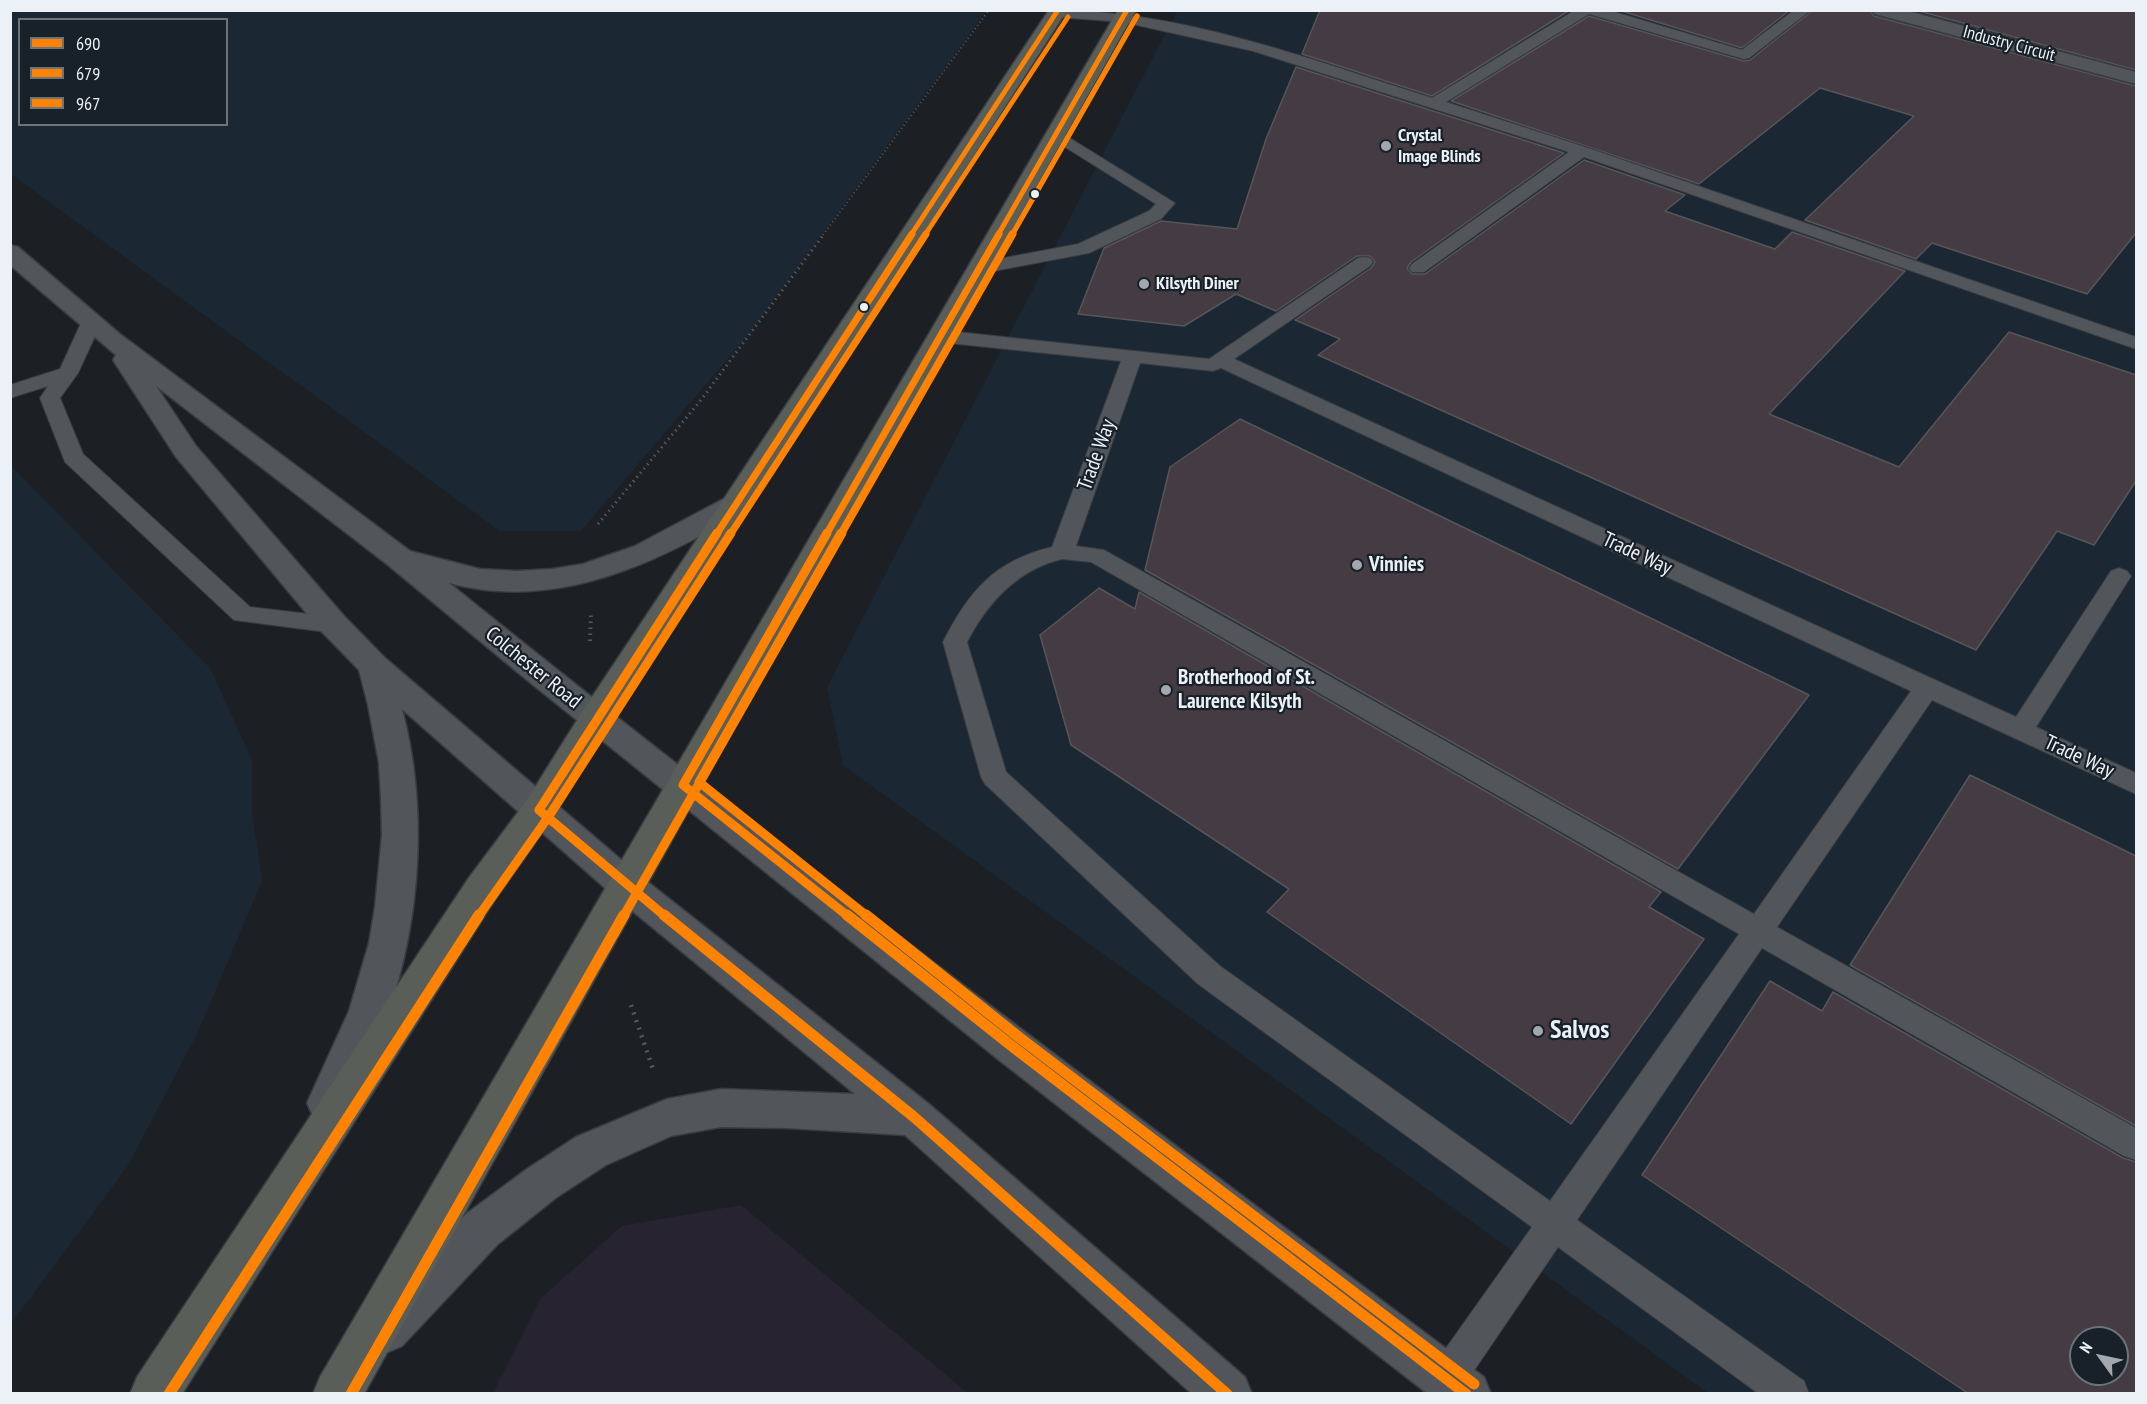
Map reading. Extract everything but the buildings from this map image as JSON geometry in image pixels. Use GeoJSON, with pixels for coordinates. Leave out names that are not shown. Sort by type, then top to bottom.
{"type":"FeatureCollection","features":[{"type":"Feature","properties":{"kind":"main road","name":"Industry Circuit"},"geometry":{"type":"LineString","coordinates":[[1881,10],[2136,78]]}},
{"type":"Feature","properties":{"kind":"main road"},"geometry":{"type":"LineString","coordinates":[[154,1394],[481,890],[539,810],[596,718],[1057,12]]}},
{"type":"Feature","properties":{"kind":"main road"},"geometry":{"type":"LineString","coordinates":[[345,1380],[939,336],[1125,14]]}},
{"type":"Feature","properties":{"kind":"main road","name":"Colchester Road"},"geometry":{"type":"LineString","coordinates":[[10,252],[102,330],[399,558],[596,718],[1013,1047],[1457,1386]]}},
{"type":"Feature","properties":{"kind":"main road","name":"Colchester Road"},"geometry":{"type":"LineString","coordinates":[[102,330],[186,451],[333,625],[374,666],[626,885],[705,946],[914,1117],[1228,1394]]}},
{"type":"Feature","properties":{"kind":"main road"},"geometry":{"type":"LineString","coordinates":[[399,558],[477,579],[528,582],[581,574],[628,562],[676,540],[737,503]]}},
{"type":"Feature","properties":{"kind":"main road"},"geometry":{"type":"LineString","coordinates":[[296,1175],[369,1011],[394,914],[398,852],[398,783],[390,729],[374,666]]}},
{"type":"Feature","properties":{"kind":"main road"},"geometry":{"type":"LineString","coordinates":[[345,1380],[482,1230],[542,1183],[591,1151],[667,1119],[722,1108],[787,1109],[914,1117]]}},
{"type":"Feature","properties":{"kind":"lane"},"geometry":{"type":"LineString","coordinates":[[1434,103],[1588,10],[1744,55],[1804,10]]}},
{"type":"Feature","properties":{"kind":"lane"},"geometry":{"type":"LineString","coordinates":[[1057,12],[1125,14],[1257,46],[1582,151],[2136,343]]}},
{"type":"Feature","properties":{"kind":"lane"},"geometry":{"type":"LineString","coordinates":[[978,268],[1083,249],[1155,215],[1166,203],[1055,134]]}},
{"type":"Feature","properties":{"kind":"lane"},"geometry":{"type":"LineString","coordinates":[[1418,268],[1582,151]]}},
{"type":"Feature","properties":{"kind":"lane"},"geometry":{"type":"LineString","coordinates":[[939,336],[1213,365],[1364,262]]}},
{"type":"Feature","properties":{"kind":"lane"},"geometry":{"type":"LineString","coordinates":[[102,330],[50,398],[73,457],[243,614],[333,625]]}},
{"type":"Feature","properties":{"kind":"lane","name":"Trade Way"},"geometry":{"type":"LineString","coordinates":[[1062,552],[1132,357]]}},
{"type":"Feature","properties":{"kind":"lane","name":"Trade Way"},"geometry":{"type":"LineString","coordinates":[[1220,360],[2136,784]]}},
{"type":"Feature","properties":{"kind":"lane"},"geometry":{"type":"LineString","coordinates":[[10,392],[68,374]]}},
{"type":"Feature","properties":{"kind":"lane"},"geometry":{"type":"LineString","coordinates":[[1791,1394],[1209,975],[994,777],[956,642],[971,611],[999,580],[1037,558],[1062,552],[1096,555],[2136,1145]]}},
{"type":"Feature","properties":{"kind":"lane"},"geometry":{"type":"LineString","coordinates":[[2021,730],[2119,576]]}},
{"type":"Feature","properties":{"kind":"lane"},"geometry":{"type":"LineString","coordinates":[[1457,1386],[1554,1225],[1757,929],[1928,686]]}},
{"type":"Feature","properties":{"kind":"path"},"geometry":{"type":"LineString","coordinates":[[595,527],[667,442],[750,335],[989,10]]}},
{"type":"Feature","properties":{"kind":"path"},"geometry":{"type":"LineString","coordinates":[[631,1005],[658,1082]]}},
{"type":"Feature","properties":{"kind":"shaded area"},"geometry":{"type":"Polygon","coordinates":[[[11,10],[986,11],[748,335],[581,531],[500,531],[11,174],[11,10]]]}},
{"type":"Feature","properties":{"kind":"shaded area"},"geometry":{"type":"Polygon","coordinates":[[[1177,11],[2136,11],[2136,1393],[1708,1393],[843,765],[827,687],[1177,11]]]}},
{"type":"Feature","properties":{"kind":"shaded area"},"geometry":{"type":"Polygon","coordinates":[[[11,466],[210,668],[252,760],[252,812],[262,881],[198,1032],[127,1167],[11,1324],[11,466]]]}},
{"type":"Feature","properties":{"kind":"shaded area"},"geometry":{"type":"Polygon","coordinates":[[[741,1205],[968,1393],[493,1393],[541,1298],[622,1226],[741,1205]]]}},
{"type":"Feature","properties":{"kind":"transit line","name":"690"},"geometry":{"type":"LineString","coordinates":[[1058,10],[596,718],[539,810],[626,885],[914,1117],[1227,1394]]}},
{"type":"Feature","properties":{"kind":"transit line","name":"690"},"geometry":{"type":"LineString","coordinates":[[1127,10],[683,785],[1013,1047],[1466,1394]]}},
{"type":"Feature","properties":{"kind":"transit line","name":"679"},"geometry":{"type":"LineString","coordinates":[[351,1394],[1137,16]]}},
{"type":"Feature","properties":{"kind":"transit line","name":"967"},"geometry":{"type":"LineString","coordinates":[[1137,16],[699,782],[1020,1038],[1474,1384]]}},
{"type":"Feature","properties":{"kind":"transit line","name":"679"},"geometry":{"type":"LineString","coordinates":[[169,1394],[491,897],[549,816],[606,724],[1068,17]]}},
{"type":"Feature","properties":{"kind":"place","name":"Crystal Image Blinds"},"geometry":{"type":"Point","coordinates":[1386,146]}},
{"type":"Feature","properties":{"kind":"place","name":"Kilsyth Diner"},"geometry":{"type":"Point","coordinates":[1144,284]}},
{"type":"Feature","properties":{"kind":"place","name":"Vinnies"},"geometry":{"type":"Point","coordinates":[1357,565]}},
{"type":"Feature","properties":{"kind":"place","name":"Brotherhood of St. Laurence Kilsyth"},"geometry":{"type":"Point","coordinates":[1166,690]}},
{"type":"Feature","properties":{"kind":"place","name":"Salvos"},"geometry":{"type":"Point","coordinates":[1538,1031]}}]}
